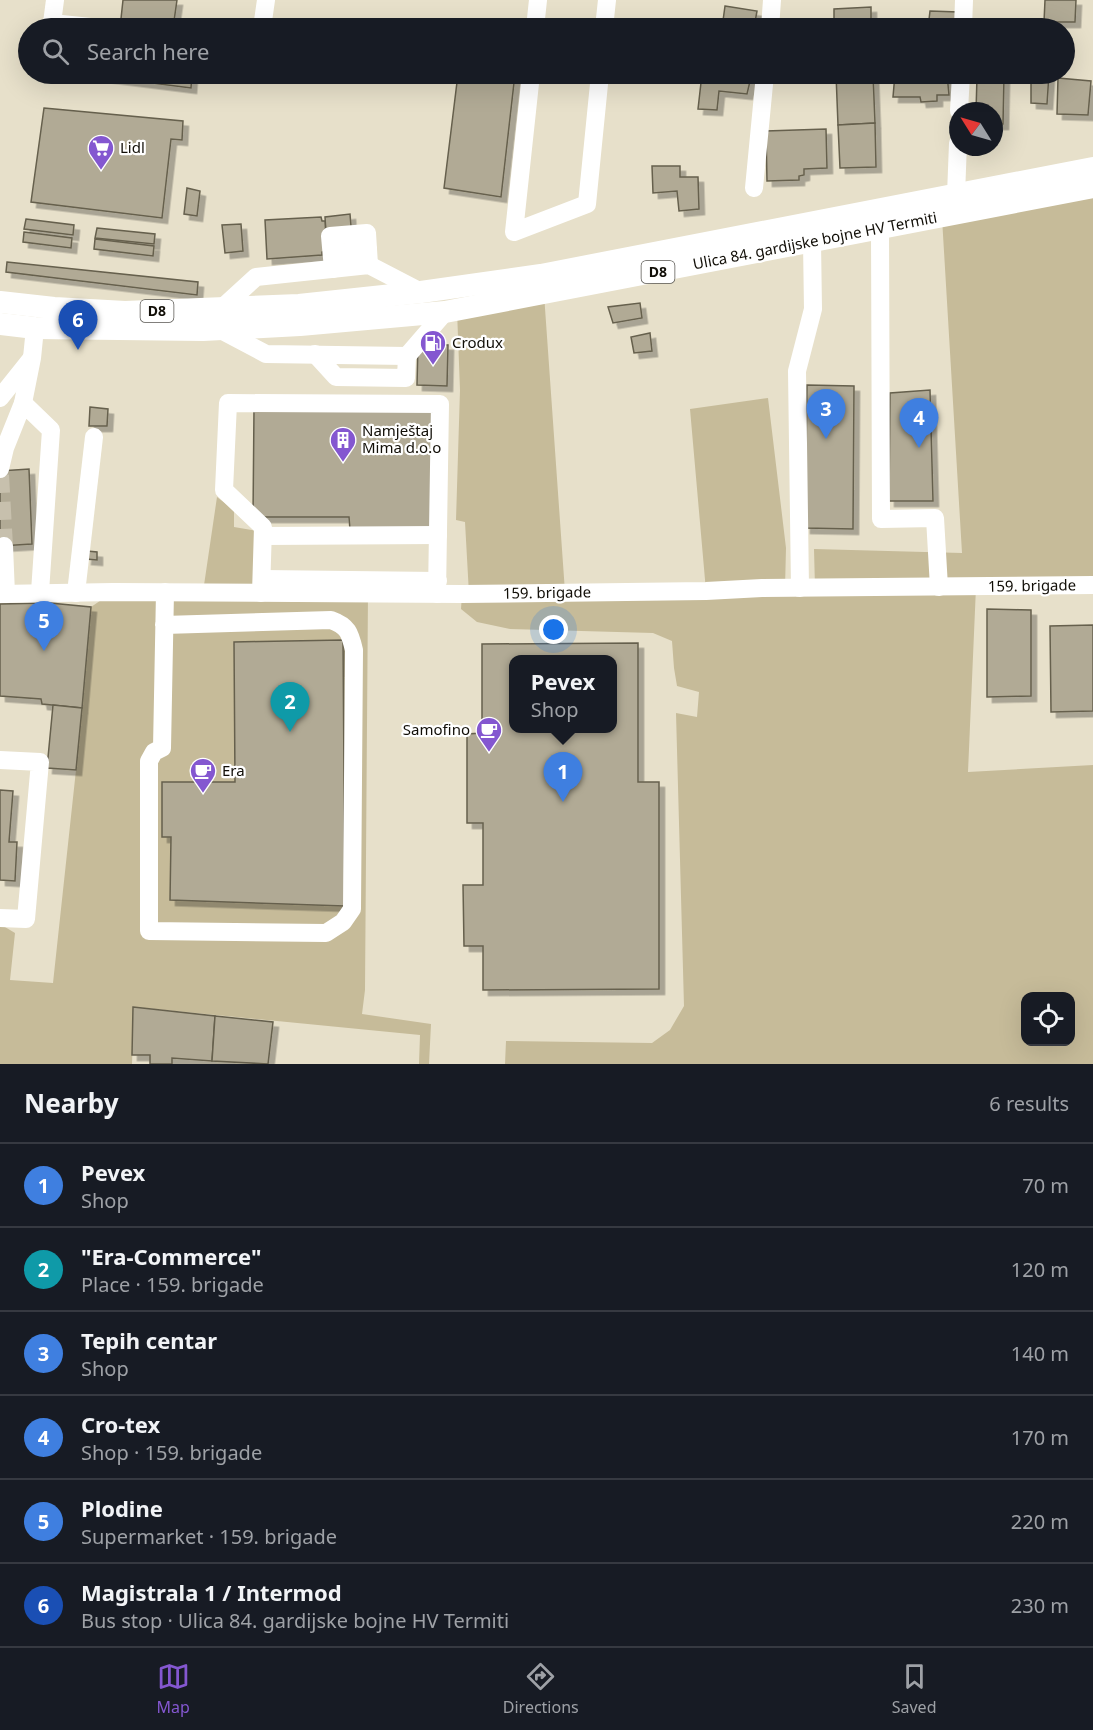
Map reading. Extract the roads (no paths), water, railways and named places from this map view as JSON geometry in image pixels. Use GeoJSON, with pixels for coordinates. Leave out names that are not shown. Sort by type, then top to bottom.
{"type":"FeatureCollection","features":[{"type":"Feature","properties":{"kind":"main road","name":"Ulica 84. gardijske bojne HV Termiti"},"geometry":{"type":"LineString","coordinates":[[0,324],[35,328],[220,319],[299,305],[421,292],[541,274],[1093,168]]}},
{"type":"Feature","properties":{"kind":"main road","name":"Ulica 84. gardijske bojne HV Termiti"},"geometry":{"type":"LineString","coordinates":[[0,302],[54,308],[300,325],[445,312],[1093,187]]}},
{"type":"Feature","properties":{"kind":"street"},"geometry":{"type":"LineString","coordinates":[[53,18],[55,0]]}},
{"type":"Feature","properties":{"kind":"street"},"geometry":{"type":"LineString","coordinates":[[263,18],[266,0]]}},
{"type":"Feature","properties":{"kind":"street"},"geometry":{"type":"LineString","coordinates":[[537,18],[538,0]]}},
{"type":"Feature","properties":{"kind":"street"},"geometry":{"type":"LineString","coordinates":[[605,18],[607,0]]}},
{"type":"Feature","properties":{"kind":"street"},"geometry":{"type":"LineString","coordinates":[[771,18],[772,0]]}},
{"type":"Feature","properties":{"kind":"street"},"geometry":{"type":"LineString","coordinates":[[963,18],[964,0]]}},
{"type":"Feature","properties":{"kind":"street"},"geometry":{"type":"LineString","coordinates":[[530,84],[514,232],[587,204],[599,84]]}},
{"type":"Feature","properties":{"kind":"street"},"geometry":{"type":"LineString","coordinates":[[754,188],[764,84]]}},
{"type":"Feature","properties":{"kind":"street"},"geometry":{"type":"LineString","coordinates":[[959,102],[960,84]]}},
{"type":"Feature","properties":{"kind":"street"},"geometry":{"type":"LineString","coordinates":[[956,195],[958,156]]}},
{"type":"Feature","properties":{"kind":"street"},"geometry":{"type":"LineString","coordinates":[[880,229],[881,519],[935,518],[939,587]]}},
{"type":"Feature","properties":{"kind":"street"},"geometry":{"type":"LineString","coordinates":[[332,262],[330,237],[367,233],[369,257]]}},
{"type":"Feature","properties":{"kind":"street"},"geometry":{"type":"LineString","coordinates":[[800,588],[797,371],[813,309],[812,242]]}},
{"type":"Feature","properties":{"kind":"street"},"geometry":{"type":"LineString","coordinates":[[421,292],[369,257],[256,277],[220,319],[266,354],[320,360],[406,361],[445,312]]}},
{"type":"Feature","properties":{"kind":"street"},"geometry":{"type":"LineString","coordinates":[[0,469],[4,448],[23,404],[35,328]]}},
{"type":"Feature","properties":{"kind":"street"},"geometry":{"type":"LineString","coordinates":[[0,398],[32,358]]}},
{"type":"Feature","properties":{"kind":"street"},"geometry":{"type":"LineString","coordinates":[[438,535],[263,531],[224,490],[228,403],[440,404],[438,587]]}},
{"type":"Feature","properties":{"kind":"street"},"geometry":{"type":"LineString","coordinates":[[23,404],[51,430],[40,592]]}},
{"type":"Feature","properties":{"kind":"street"},"geometry":{"type":"LineString","coordinates":[[76,593],[94,437]]}},
{"type":"Feature","properties":{"kind":"street"},"geometry":{"type":"LineString","coordinates":[[261,586],[263,531]]}},
{"type":"Feature","properties":{"kind":"street"},"geometry":{"type":"LineString","coordinates":[[3,594],[4,546]]}},
{"type":"Feature","properties":{"kind":"street","name":"159. brigade"},"geometry":{"type":"LineString","coordinates":[[3,594],[165,592],[261,586],[800,588],[1093,585]]}},
{"type":"Feature","properties":{"kind":"street"},"geometry":{"type":"LineString","coordinates":[[165,592],[162,748],[154,752],[149,761],[149,931],[326,933],[343,922],[352,909],[354,650],[350,633],[341,623],[331,620],[165,625]]}},
{"type":"Feature","properties":{"kind":"street"},"geometry":{"type":"LineString","coordinates":[[0,760],[40,762],[26,919],[0,918]]}},
{"type":"Feature","properties":{"kind":"tunnel"},"geometry":{"type":"LineString","coordinates":[[0,475],[4,546]]}},
{"type":"Feature","properties":{"kind":"place","name":"Lidl"},"geometry":{"type":"Point","coordinates":[101,171]}},
{"type":"Feature","properties":{"kind":"place","name":"Magistrala 1 / Intermod"},"geometry":{"type":"Point","coordinates":[78,350]}},
{"type":"Feature","properties":{"kind":"place","name":"Crodux"},"geometry":{"type":"Point","coordinates":[433,366]}},
{"type":"Feature","properties":{"kind":"place","name":"Tepih centar"},"geometry":{"type":"Point","coordinates":[826,439]}},
{"type":"Feature","properties":{"kind":"place","name":"Cro-tex"},"geometry":{"type":"Point","coordinates":[919,448]}},
{"type":"Feature","properties":{"kind":"place","name":"Namještaj Mima d.o.o"},"geometry":{"type":"Point","coordinates":[343,463]}},
{"type":"Feature","properties":{"kind":"place","name":"Plodine"},"geometry":{"type":"Point","coordinates":[44,651]}},
{"type":"Feature","properties":{"kind":"place","name":"\"Era-Commerce\""},"geometry":{"type":"Point","coordinates":[290,732]}},
{"type":"Feature","properties":{"kind":"place","name":"Samofino"},"geometry":{"type":"Point","coordinates":[489,753]}},
{"type":"Feature","properties":{"kind":"place","name":"Era"},"geometry":{"type":"Point","coordinates":[203,794]}},
{"type":"Feature","properties":{"kind":"place","name":"Pevex"},"geometry":{"type":"Point","coordinates":[563,802]}}]}
